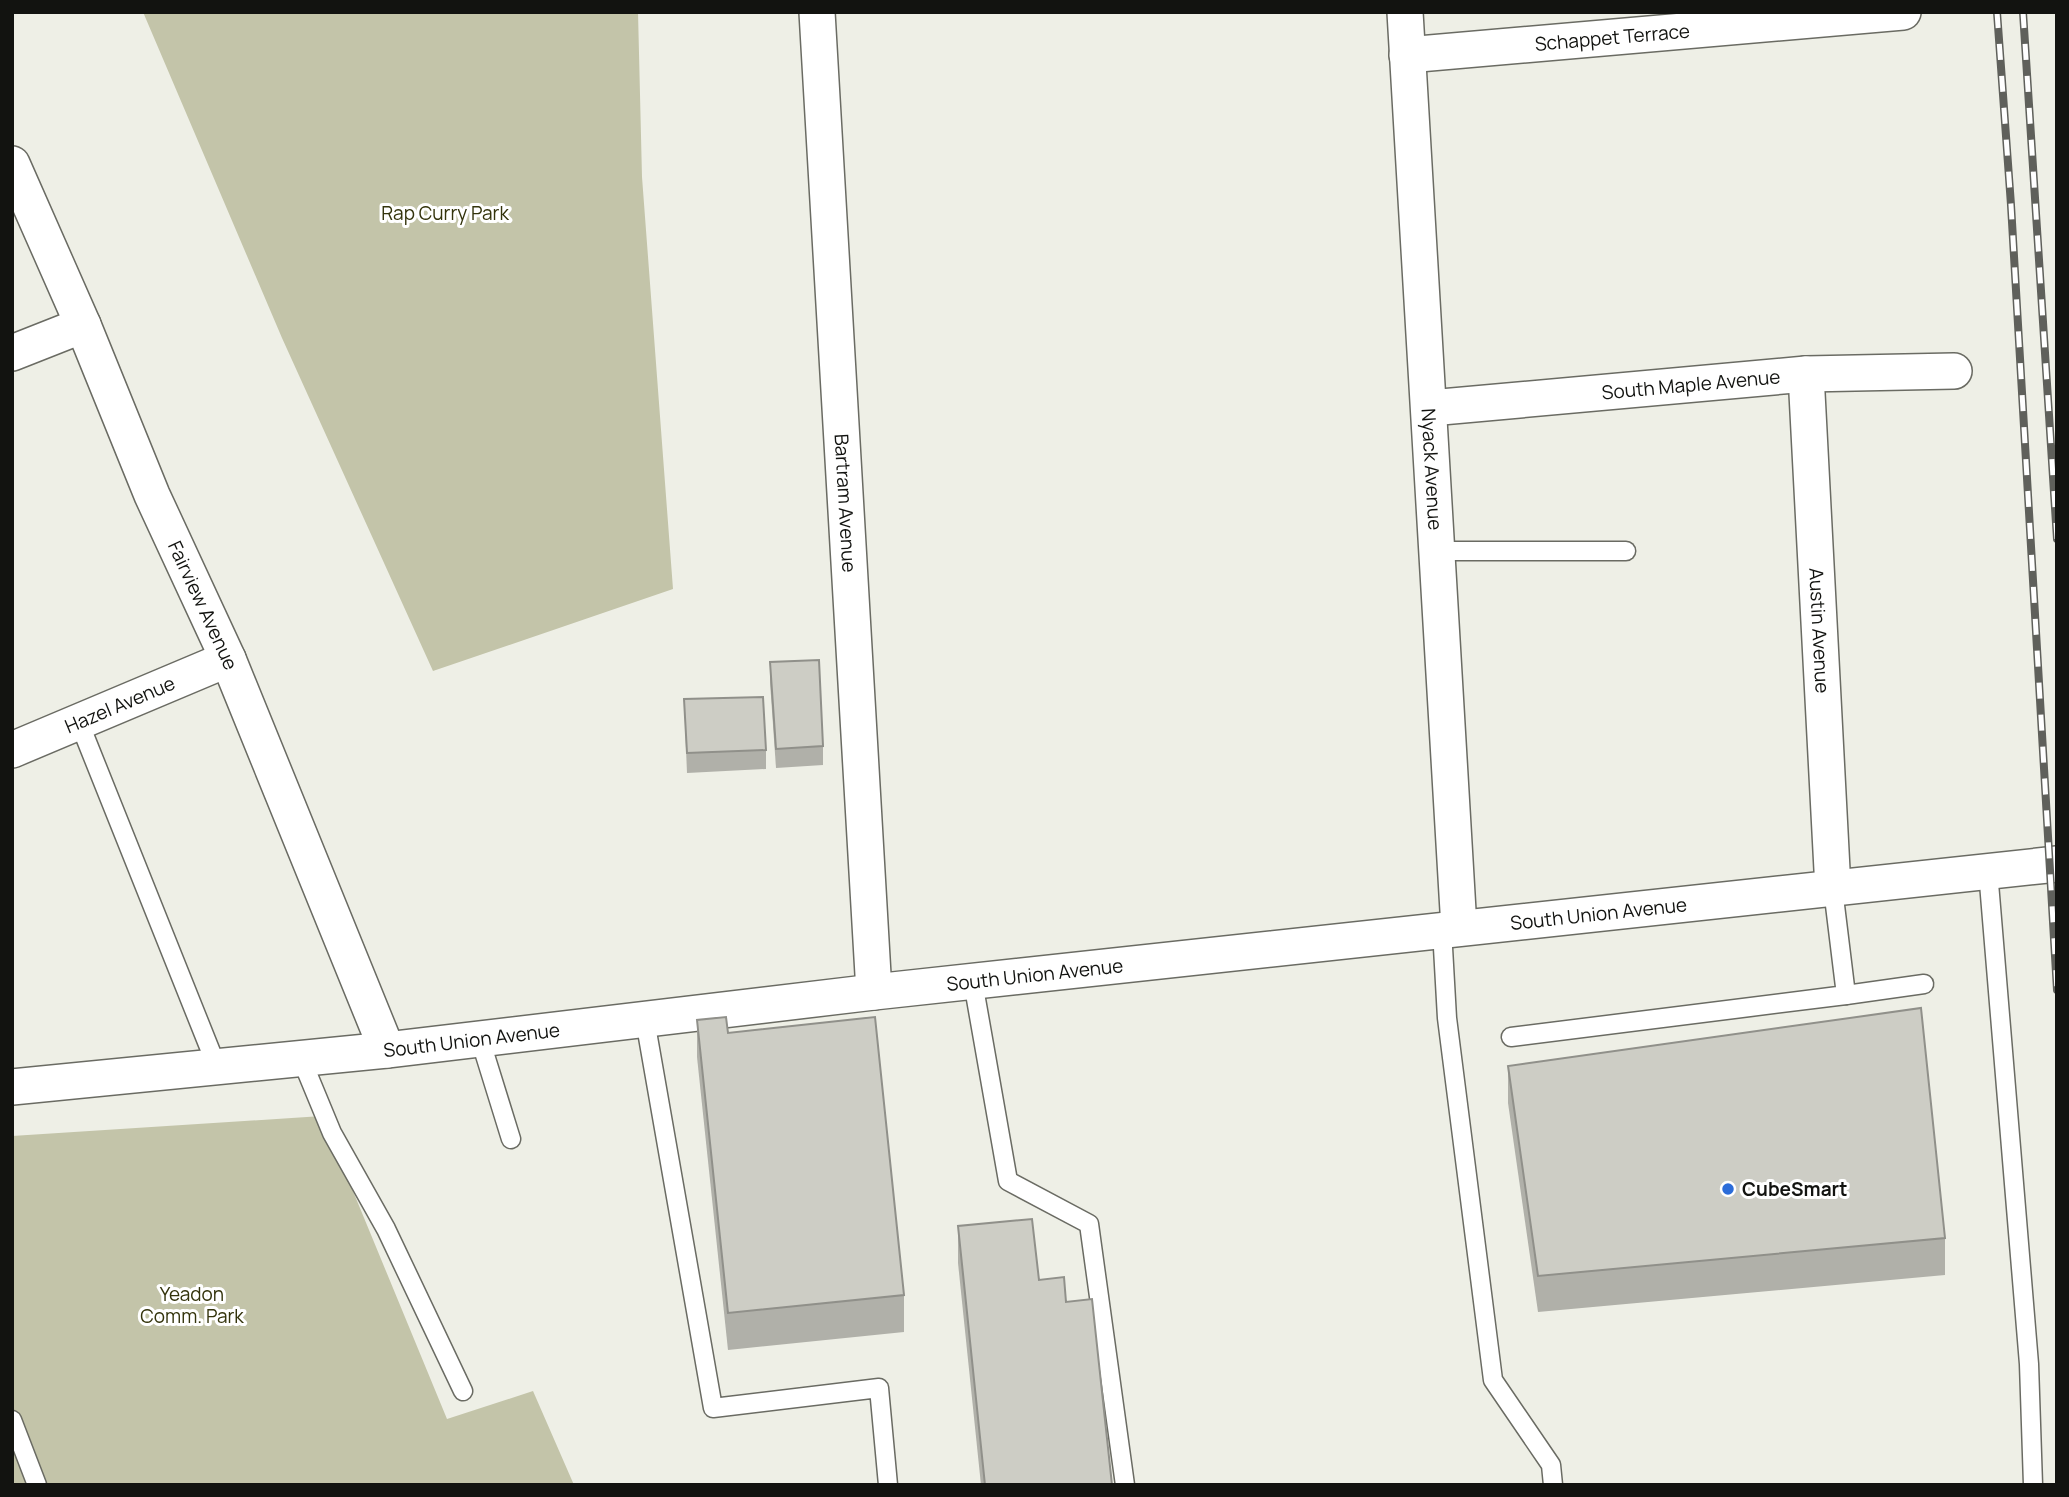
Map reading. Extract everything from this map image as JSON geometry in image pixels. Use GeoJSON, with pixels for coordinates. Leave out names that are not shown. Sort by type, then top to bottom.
{"type":"FeatureCollection","features":[{"type":"Feature","properties":{"kind":"street","name":"Bartram Avenue"},"geometry":{"type":"LineString","coordinates":[[817,12],[874,992]]}},
{"type":"Feature","properties":{"kind":"street","name":"Nyack Avenue"},"geometry":{"type":"LineString","coordinates":[[1405,12],[1438,551],[1450,929]]}},
{"type":"Feature","properties":{"kind":"street","name":"Schappet Terrace"},"geometry":{"type":"LineString","coordinates":[[1407,55],[1903,12]]}},
{"type":"Feature","properties":{"kind":"street","name":"Fairview Avenue"},"geometry":{"type":"LineString","coordinates":[[12,164],[83,325],[152,495],[228,659],[387,1050]]}},
{"type":"Feature","properties":{"kind":"street"},"geometry":{"type":"LineString","coordinates":[[12,353],[83,325]]}},
{"type":"Feature","properties":{"kind":"street","name":"South Maple Avenue"},"geometry":{"type":"LineString","coordinates":[[1430,408],[1806,374],[1954,371]]}},
{"type":"Feature","properties":{"kind":"street","name":"Austin Avenue"},"geometry":{"type":"LineString","coordinates":[[1806,374],[1833,889]]}},
{"type":"Feature","properties":{"kind":"street","name":"Hazel Avenue"},"geometry":{"type":"LineString","coordinates":[[12,750],[228,659]]}},
{"type":"Feature","properties":{"kind":"street","name":"South Union Avenue"},"geometry":{"type":"LineString","coordinates":[[12,1087],[387,1050],[874,992],[2057,864]]}},
{"type":"Feature","properties":{"kind":"lane"},"geometry":{"type":"LineString","coordinates":[[1438,551],[1626,551]]}},
{"type":"Feature","properties":{"kind":"lane"},"geometry":{"type":"LineString","coordinates":[[79,722],[217,1067]]}},
{"type":"Feature","properties":{"kind":"lane"},"geometry":{"type":"LineString","coordinates":[[1988,871],[2029,1364],[2034,1485]]}},
{"type":"Feature","properties":{"kind":"lane"},"geometry":{"type":"LineString","coordinates":[[1833,889],[1846,995]]}},
{"type":"Feature","properties":{"kind":"lane"},"geometry":{"type":"LineString","coordinates":[[1450,929],[1447,1018],[1493,1380],[1551,1465],[1553,1485]]}},
{"type":"Feature","properties":{"kind":"lane"},"geometry":{"type":"LineString","coordinates":[[973,982],[1008,1181],[1089,1224],[1125,1485]]}},
{"type":"Feature","properties":{"kind":"lane"},"geometry":{"type":"LineString","coordinates":[[1511,1037],[1924,984]]}},
{"type":"Feature","properties":{"kind":"lane"},"geometry":{"type":"LineString","coordinates":[[645,1020],[713,1408],[879,1388],[888,1485]]}},
{"type":"Feature","properties":{"kind":"lane"},"geometry":{"type":"LineString","coordinates":[[480,1039],[511,1139]]}},
{"type":"Feature","properties":{"kind":"lane"},"geometry":{"type":"LineString","coordinates":[[302,1058],[332,1133],[386,1229],[463,1391]]}},
{"type":"Feature","properties":{"kind":"lane"},"geometry":{"type":"LineString","coordinates":[[12,1420],[37,1485]]}},
{"type":"Feature","properties":{"kind":"green space","name":"Rap Curry Park"},"geometry":{"type":"Polygon","coordinates":[[[143,12],[638,12],[642,177],[673,589],[433,671],[282,338],[143,12]]]}},
{"type":"Feature","properties":{"kind":"green space","name":"Yeadon Comm. Park"},"geometry":{"type":"Polygon","coordinates":[[[322,1116],[447,1419],[533,1391],[574,1485],[12,1485],[12,1136],[322,1116]]]}},
{"type":"Feature","properties":{"kind":"building"},"geometry":{"type":"Polygon","coordinates":[[[819,660],[823,746],[776,749],[770,662],[819,660]]]}},
{"type":"Feature","properties":{"kind":"building"},"geometry":{"type":"Polygon","coordinates":[[[763,697],[766,750],[687,753],[684,699],[763,697]]]}},
{"type":"Feature","properties":{"kind":"building","name":"CubeSmart"},"geometry":{"type":"Polygon","coordinates":[[[1921,1008],[1945,1238],[1538,1276],[1508,1066],[1921,1008]]]}},
{"type":"Feature","properties":{"kind":"building"},"geometry":{"type":"Polygon","coordinates":[[[726,1017],[728,1033],[875,1017],[904,1295],[728,1313],[697,1020],[726,1017]]]}},
{"type":"Feature","properties":{"kind":"building"},"geometry":{"type":"Polygon","coordinates":[[[1032,1219],[1039,1280],[1064,1277],[1066,1302],[1092,1299],[1112,1485],[985,1485],[958,1226],[1032,1219]]]}},
{"type":"Feature","properties":{"kind":"railway"},"geometry":{"type":"LineString","coordinates":[[1997,12],[2011,205],[2057,990]]}},
{"type":"Feature","properties":{"kind":"railway"},"geometry":{"type":"LineString","coordinates":[[2023,12],[2057,539]]}},
{"type":"Feature","properties":{"kind":"place","name":"CubeSmart"},"geometry":{"type":"Point","coordinates":[1728,1189]}}]}
